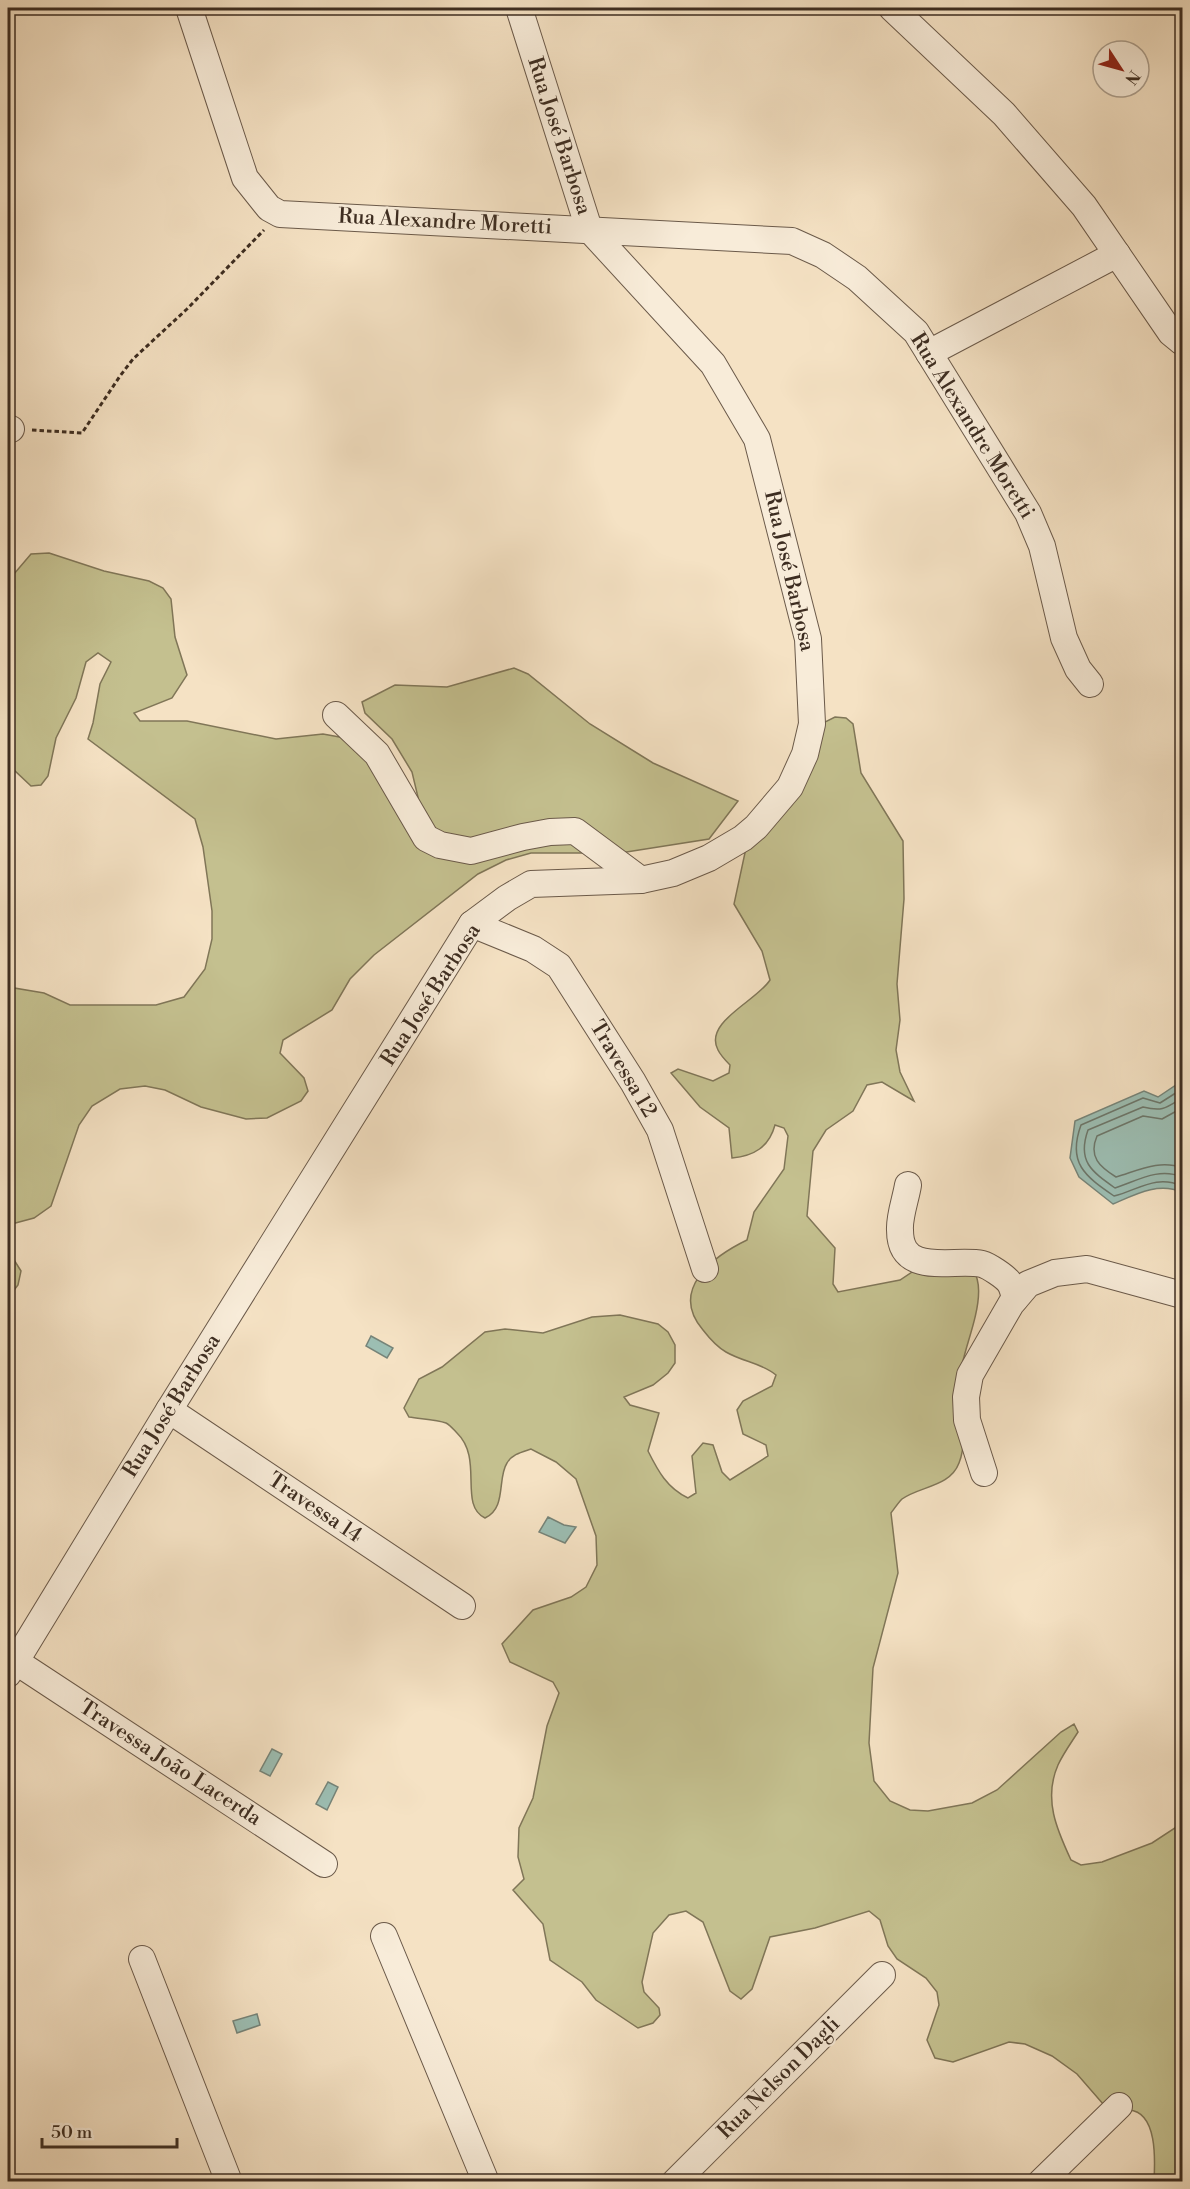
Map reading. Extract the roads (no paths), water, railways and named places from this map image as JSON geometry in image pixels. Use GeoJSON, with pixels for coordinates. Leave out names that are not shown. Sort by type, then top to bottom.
{"type":"FeatureCollection","features":[{"type":"Feature","properties":{"kind":"street","name":"Rua Alexandre Moretti"},"geometry":{"type":"LineString","coordinates":[[189,8],[245,178],[269,208],[280,214],[792,241],[823,255],[857,278],[916,332],[1028,513],[1042,546],[1064,638],[1078,669],[1090,684]]}},
{"type":"Feature","properties":{"kind":"street","name":"Rua José Barbosa"},"geometry":{"type":"LineString","coordinates":[[11,1667],[472,924],[507,898],[531,885],[641,880],[673,873],[700,862],[743,838],[756,827],[790,787],[805,754],[812,724],[808,639],[757,439],[713,364],[589,230],[519,8]]}},
{"type":"Feature","properties":{"kind":"street"},"geometry":{"type":"LineString","coordinates":[[892,8],[1004,114],[1084,206],[1171,333],[1182,342]]}},
{"type":"Feature","properties":{"kind":"street"},"geometry":{"type":"LineString","coordinates":[[929,352],[1117,254]]}},
{"type":"Feature","properties":{"kind":"street"},"geometry":{"type":"LineString","coordinates":[[336,715],[377,754],[426,838],[440,845],[471,851],[523,837],[550,832],[575,831],[641,880]]}},
{"type":"Feature","properties":{"kind":"street","name":"Travessa 12"},"geometry":{"type":"LineString","coordinates":[[472,924],[533,949],[559,966],[633,1082],[660,1130],[705,1269]]}},
{"type":"Feature","properties":{"kind":"street"},"geometry":{"type":"LineString","coordinates":[[908,1185],[899,1229],[902,1244],[907,1253],[920,1261],[932,1264],[983,1264],[1010,1283],[1015,1299]]}},
{"type":"Feature","properties":{"kind":"street"},"geometry":{"type":"LineString","coordinates":[[984,1473],[967,1420],[966,1397],[969,1375],[1015,1299],[1028,1284],[1055,1273],[1087,1269],[1182,1295]]}},
{"type":"Feature","properties":{"kind":"street","name":"Travessa 14"},"geometry":{"type":"LineString","coordinates":[[169,1410],[462,1606]]}},
{"type":"Feature","properties":{"kind":"street","name":"Travessa João Lacerda"},"geometry":{"type":"LineString","coordinates":[[11,1667],[324,1864]]}},
{"type":"Feature","properties":{"kind":"street"},"geometry":{"type":"LineString","coordinates":[[384,1936],[486,2181]]}},
{"type":"Feature","properties":{"kind":"street"},"geometry":{"type":"LineString","coordinates":[[142,1959],[229,2181]]}},
{"type":"Feature","properties":{"kind":"street","name":"Rua Nelson Dagli"},"geometry":{"type":"LineString","coordinates":[[675,2181],[882,1975]]}},
{"type":"Feature","properties":{"kind":"street"},"geometry":{"type":"LineString","coordinates":[[1041,2181],[1119,2106]]}},
{"type":"Feature","properties":{"kind":"water"},"geometry":{"type":"Polygon","coordinates":[[[1182,1081],[1182,1192],[1164,1188],[1147,1190],[1113,1204],[1079,1177],[1070,1158],[1075,1121],[1144,1091],[1158,1097],[1182,1081]]]}},
{"type":"Feature","properties":{"kind":"water"},"geometry":{"type":"Polygon","coordinates":[[[371,1336],[393,1348],[387,1358],[366,1346],[371,1336]]]}},
{"type":"Feature","properties":{"kind":"water"},"geometry":{"type":"Polygon","coordinates":[[[548,1517],[564,1525],[576,1527],[565,1543],[539,1532],[548,1517]]]}},
{"type":"Feature","properties":{"kind":"water"},"geometry":{"type":"Polygon","coordinates":[[[272,1749],[282,1754],[270,1776],[260,1771],[272,1749]]]}},
{"type":"Feature","properties":{"kind":"water"},"geometry":{"type":"Polygon","coordinates":[[[328,1782],[338,1787],[327,1810],[316,1804],[328,1782]]]}},
{"type":"Feature","properties":{"kind":"water"},"geometry":{"type":"Polygon","coordinates":[[[257,2014],[260,2025],[237,2033],[233,2021],[257,2014]]]}}]}
